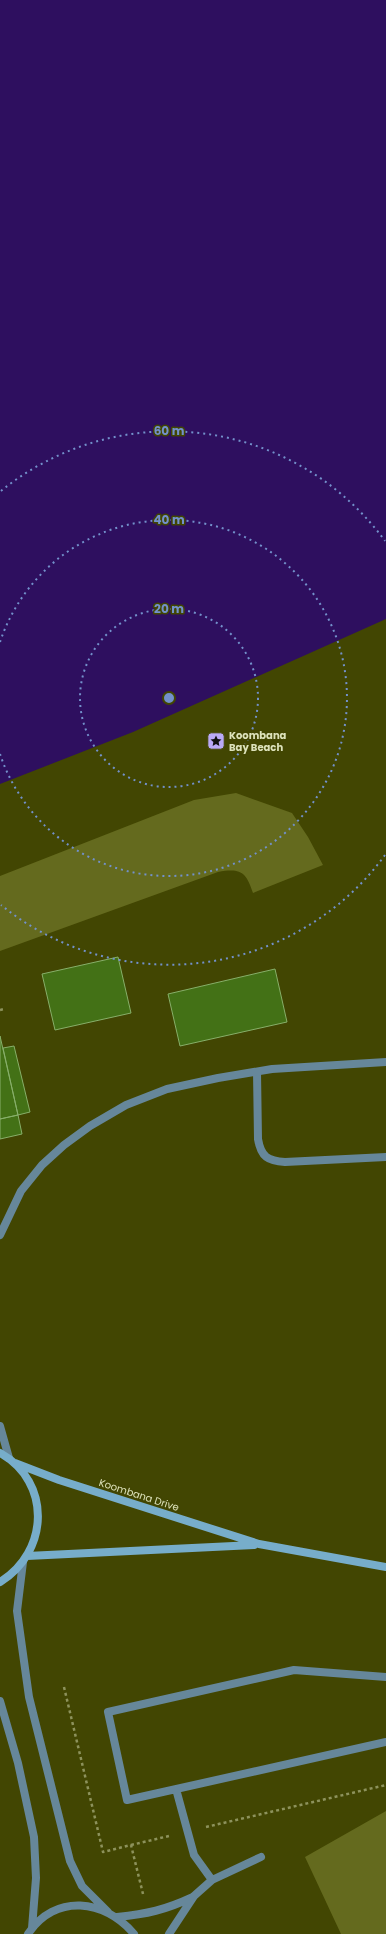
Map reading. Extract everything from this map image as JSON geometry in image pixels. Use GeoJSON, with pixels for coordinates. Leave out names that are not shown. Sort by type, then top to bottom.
{"type":"FeatureCollection","features":[{"type":"Feature","properties":{"kind":"main road"},"geometry":{"type":"LineString","coordinates":[[0,1452],[12,1460],[28,1478],[36,1497],[37,1524],[35,1538],[25,1559],[9,1577],[0,1582]]}},
{"type":"Feature","properties":{"kind":"main road","name":"Koombana Drive"},"geometry":{"type":"LineString","coordinates":[[12,1460],[59,1480],[259,1544],[386,1567]]}},
{"type":"Feature","properties":{"kind":"main road","name":"Koombana Drive"},"geometry":{"type":"LineString","coordinates":[[25,1559],[259,1544]]}},
{"type":"Feature","properties":{"kind":"street"},"geometry":{"type":"LineString","coordinates":[[0,1235],[22,1191],[42,1165],[64,1145],[90,1126],[126,1105],[167,1089],[218,1078],[272,1069],[386,1062]]}},
{"type":"Feature","properties":{"kind":"street"},"geometry":{"type":"LineString","coordinates":[[256,1072],[258,1139],[260,1149],[266,1157],[274,1161],[286,1162],[386,1157]]}},
{"type":"Feature","properties":{"kind":"street"},"geometry":{"type":"LineString","coordinates":[[0,1426],[12,1460]]}},
{"type":"Feature","properties":{"kind":"street"},"geometry":{"type":"LineString","coordinates":[[25,1559],[17,1611],[29,1697],[70,1861],[82,1886],[108,1912]]}},
{"type":"Feature","properties":{"kind":"street"},"geometry":{"type":"LineString","coordinates":[[386,1677],[294,1670],[108,1712],[127,1800],[386,1742]]}},
{"type":"Feature","properties":{"kind":"street"},"geometry":{"type":"LineString","coordinates":[[0,1701],[18,1763],[34,1837],[36,1878],[30,1931]]}},
{"type":"Feature","properties":{"kind":"street"},"geometry":{"type":"LineString","coordinates":[[176,1789],[194,1855],[212,1880]]}},
{"type":"Feature","properties":{"kind":"street"},"geometry":{"type":"LineString","coordinates":[[169,1934],[194,1896],[212,1880],[261,1857]]}},
{"type":"Feature","properties":{"kind":"street"},"geometry":{"type":"LineString","coordinates":[[117,1917],[150,1913],[172,1907],[194,1896]]}},
{"type":"Feature","properties":{"kind":"street"},"geometry":{"type":"LineString","coordinates":[[30,1931],[48,1914],[67,1907],[88,1906],[108,1912],[117,1917],[134,1934]]}},
{"type":"Feature","properties":{"kind":"path"},"geometry":{"type":"LineString","coordinates":[[0,1010],[4,1009]]}},
{"type":"Feature","properties":{"kind":"path"},"geometry":{"type":"LineString","coordinates":[[64,1687],[103,1852],[169,1836]]}},
{"type":"Feature","properties":{"kind":"path"},"geometry":{"type":"LineString","coordinates":[[206,1827],[386,1785]]}},
{"type":"Feature","properties":{"kind":"path"},"geometry":{"type":"LineString","coordinates":[[131,1845],[145,1900]]}},
{"type":"Feature","properties":{"kind":"green space"},"geometry":{"type":"Polygon","coordinates":[[[236,793],[292,813],[308,837],[323,865],[253,893],[248,880],[242,873],[237,871],[218,872],[0,951],[0,876],[194,800],[236,793]]]}},
{"type":"Feature","properties":{"kind":"green space"},"geometry":{"type":"Polygon","coordinates":[[[386,1811],[386,1934],[341,1934],[305,1857],[386,1811]]]}},
{"type":"Feature","properties":{"kind":"shaded area"},"geometry":{"type":"Polygon","coordinates":[[[0,0],[386,0],[386,619],[133,732],[0,784],[0,0]]]}},
{"type":"Feature","properties":{"kind":"building"},"geometry":{"type":"Polygon","coordinates":[[[118,957],[131,1013],[55,1030],[42,974],[118,957]]]}},
{"type":"Feature","properties":{"kind":"building"},"geometry":{"type":"Polygon","coordinates":[[[275,969],[287,1022],[180,1046],[168,994],[275,969]]]}},
{"type":"Feature","properties":{"kind":"building"},"geometry":{"type":"Polygon","coordinates":[[[0,1036],[18,1115],[0,1119],[0,1036]]]}},
{"type":"Feature","properties":{"kind":"building"},"geometry":{"type":"Polygon","coordinates":[[[14,1046],[30,1112],[18,1115],[3,1048],[14,1046]]]}},
{"type":"Feature","properties":{"kind":"building"},"geometry":{"type":"Polygon","coordinates":[[[18,1115],[22,1134],[0,1139],[0,1119],[18,1115]]]}},
{"type":"Feature","properties":{"kind":"place","name":"Koombana Bay Beach"},"geometry":{"type":"Point","coordinates":[216,741]}}]}
